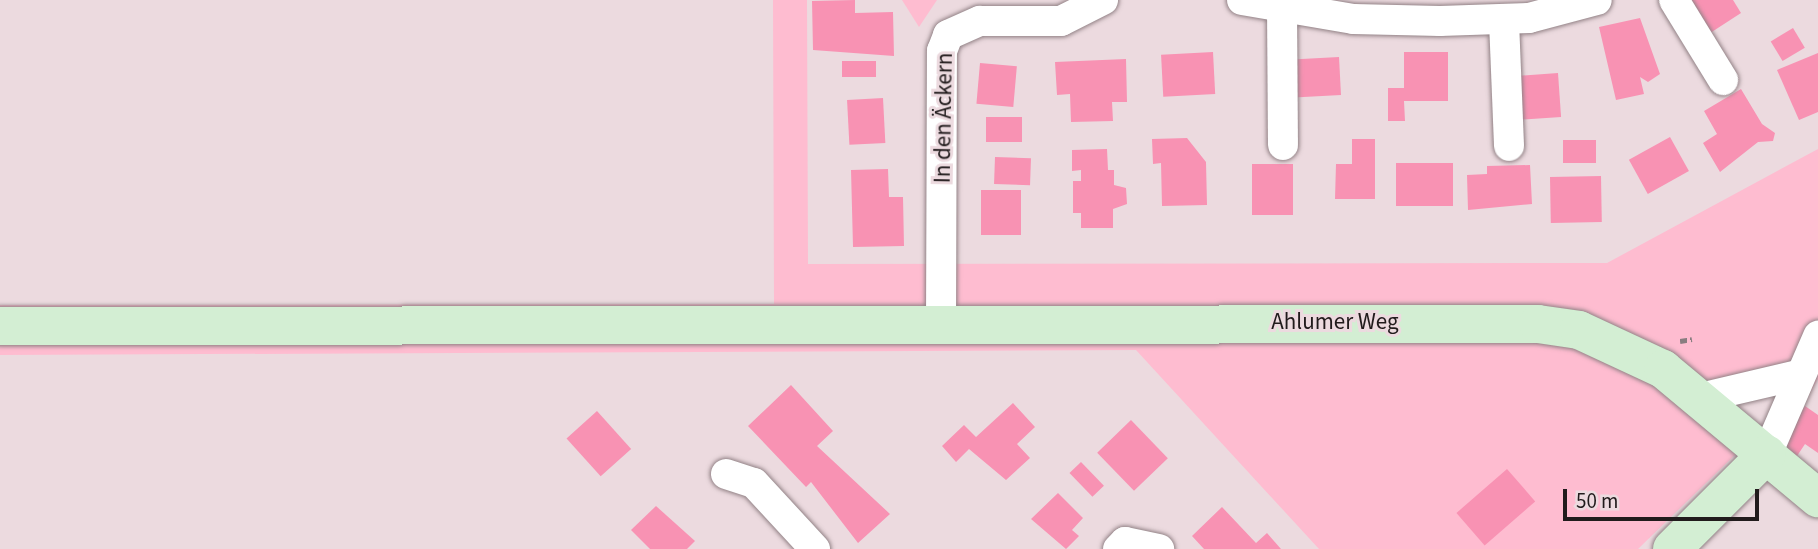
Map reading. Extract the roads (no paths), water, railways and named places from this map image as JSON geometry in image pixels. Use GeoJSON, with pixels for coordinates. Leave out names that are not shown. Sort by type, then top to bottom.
{"type":"FeatureCollection","features":[{"type":"Feature","properties":{"kind":"street","name":"In den Äckern"},"geometry":{"type":"LineString","coordinates":[[941,324],[942,51],[948,35],[980,21],[1061,21],[1103,0]]}},
{"type":"Feature","properties":{"kind":"street"},"geometry":{"type":"LineString","coordinates":[[1242,0],[1353,19],[1504,21],[1597,0]]}},
{"type":"Feature","properties":{"kind":"street"},"geometry":{"type":"LineString","coordinates":[[1674,0],[1723,80]]}},
{"type":"Feature","properties":{"kind":"street"},"geometry":{"type":"LineString","coordinates":[[1282,7],[1283,145]]}},
{"type":"Feature","properties":{"kind":"street"},"geometry":{"type":"LineString","coordinates":[[1504,21],[1509,146]]}},
{"type":"Feature","properties":{"kind":"street","name":"Ahlumer Weg"},"geometry":{"type":"LineString","coordinates":[[0,326],[1538,324],[1624,346],[1704,397],[1818,498]]}},
{"type":"Feature","properties":{"kind":"street"},"geometry":{"type":"LineString","coordinates":[[1672,549],[1767,454],[1798,375],[1818,336]]}},
{"type":"Feature","properties":{"kind":"street"},"geometry":{"type":"LineString","coordinates":[[1704,397],[1798,375]]}},
{"type":"Feature","properties":{"kind":"street"},"geometry":{"type":"LineString","coordinates":[[726,474],[754,483],[815,549]]}},
{"type":"Feature","properties":{"kind":"street"},"geometry":{"type":"LineString","coordinates":[[1118,549],[1125,542],[1159,549]]}}]}
